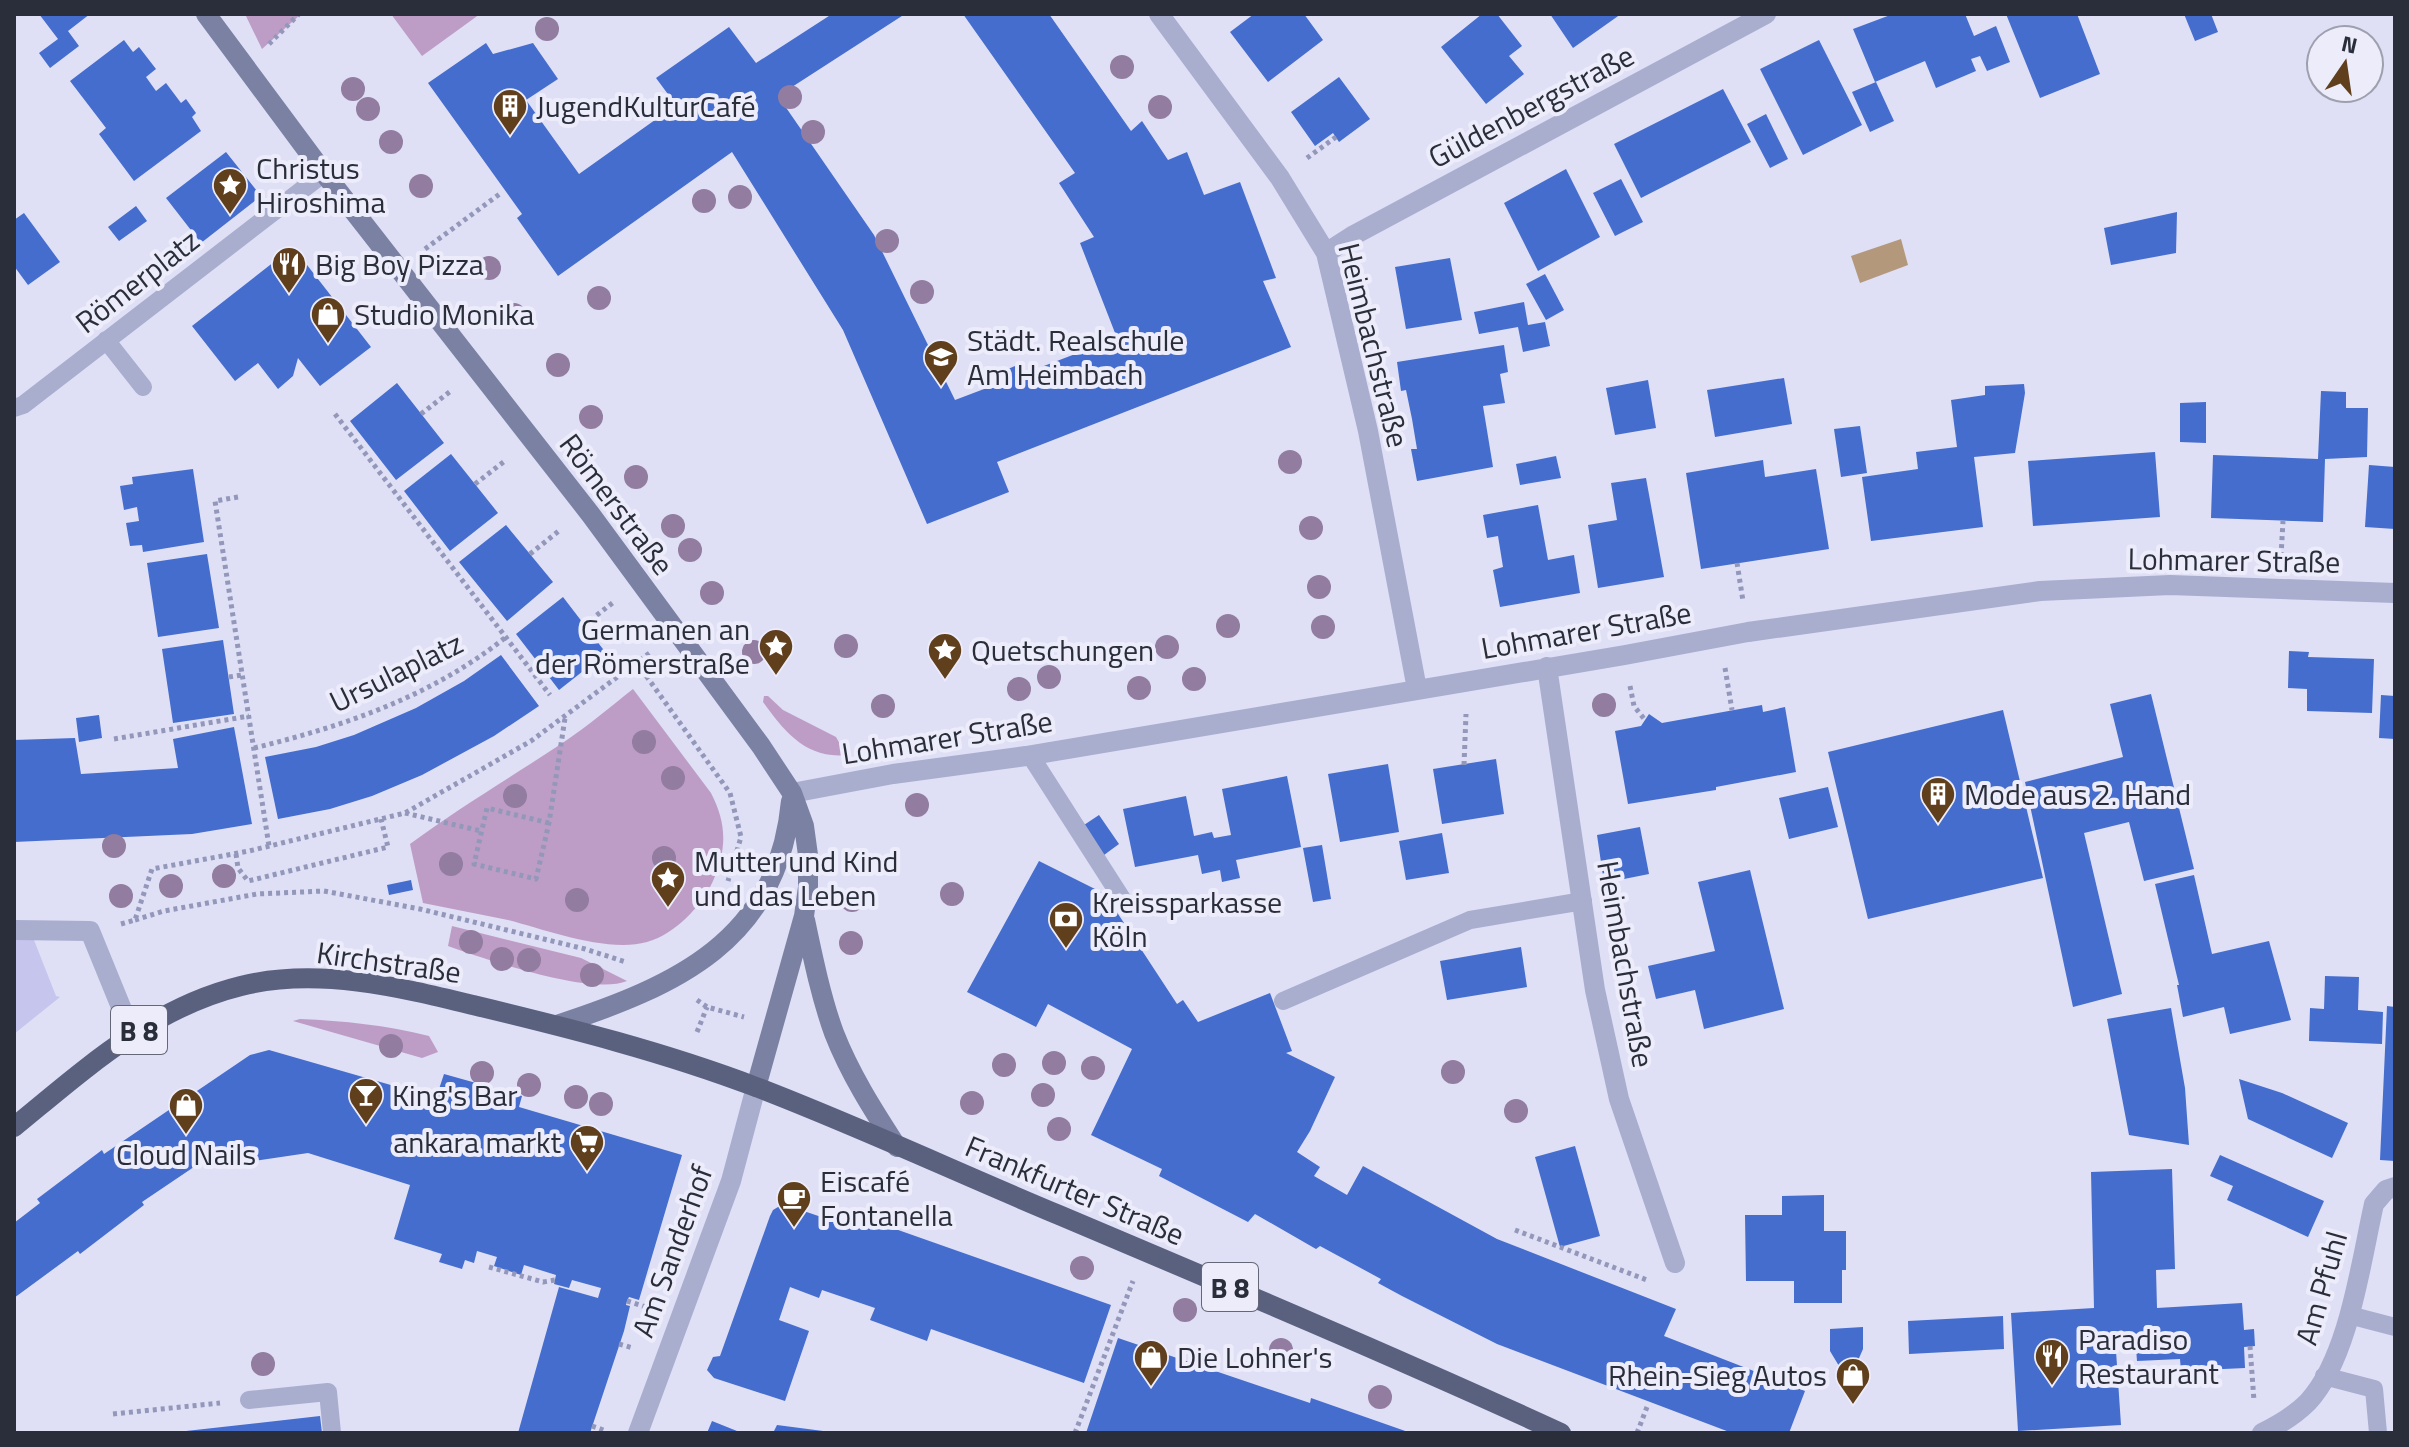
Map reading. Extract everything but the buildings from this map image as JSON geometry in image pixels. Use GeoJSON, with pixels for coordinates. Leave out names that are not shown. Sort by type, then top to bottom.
{"type":"FeatureCollection","features":[{"type":"Feature","properties":{"kind":"main road","name":"Kirchstraße"},"geometry":{"type":"LineString","coordinates":[[14,1127],[106,1052],[151,1021],[200,999],[243,985],[317,978],[401,988],[557,1025]]}},
{"type":"Feature","properties":{"kind":"main road","name":"Frankfurter Straße"},"geometry":{"type":"LineString","coordinates":[[557,1025],[647,1049],[756,1087],[1388,1354],[1561,1433]]}},
{"type":"Feature","properties":{"kind":"street","name":"Römerstraße"},"geometry":{"type":"LineString","coordinates":[[206,14],[324,173],[591,515],[792,793],[804,826],[808,887],[804,916],[756,1087]]}},
{"type":"Feature","properties":{"kind":"street","name":"Heimbachstraße"},"geometry":{"type":"LineString","coordinates":[[1159,14],[1280,178],[1326,253],[1368,431],[1417,689]]}},
{"type":"Feature","properties":{"kind":"street","name":"Güldenbergstraße"},"geometry":{"type":"LineString","coordinates":[[1326,253],[1368,227],[1766,14]]}},
{"type":"Feature","properties":{"kind":"street","name":"Lohmarer Straße"},"geometry":{"type":"LineString","coordinates":[[792,793],[1748,632],[2040,591],[2170,585],[2395,593]]}},
{"type":"Feature","properties":{"kind":"street","name":"Heimbachstraße"},"geometry":{"type":"LineString","coordinates":[[1547,667],[1595,990],[1619,1099],[1675,1263]]}},
{"type":"Feature","properties":{"kind":"street"},"geometry":{"type":"LineString","coordinates":[[557,1025],[614,1006],[671,981],[720,947],[741,926],[761,898],[780,860],[789,827],[792,793]]}},
{"type":"Feature","properties":{"kind":"street"},"geometry":{"type":"LineString","coordinates":[[804,916],[834,1033],[864,1096],[897,1147]]}},
{"type":"Feature","properties":{"kind":"street"},"geometry":{"type":"LineString","coordinates":[[14,930],[90,931],[132,1034]]}},
{"type":"Feature","properties":{"kind":"street","name":"Am Sanderhof"},"geometry":{"type":"LineString","coordinates":[[638,1433],[731,1181],[756,1087]]}},
{"type":"Feature","properties":{"kind":"street","name":"Am Pfuhl"},"geometry":{"type":"LineString","coordinates":[[2262,1433],[2285,1422],[2309,1400],[2324,1376],[2340,1346],[2374,1204],[2386,1190],[2395,1187]]}},
{"type":"Feature","properties":{"kind":"lane","name":"Römerplatz"},"geometry":{"type":"LineString","coordinates":[[18,406],[324,173]]}},
{"type":"Feature","properties":{"kind":"lane"},"geometry":{"type":"LineString","coordinates":[[106,340],[143,387]]}},
{"type":"Feature","properties":{"kind":"lane"},"geometry":{"type":"LineString","coordinates":[[1030,755],[1128,908]]}},
{"type":"Feature","properties":{"kind":"lane"},"geometry":{"type":"LineString","coordinates":[[1283,1001],[1470,920],[1583,901]]}},
{"type":"Feature","properties":{"kind":"lane"},"geometry":{"type":"LineString","coordinates":[[2349,1315],[2395,1327]]}},
{"type":"Feature","properties":{"kind":"lane"},"geometry":{"type":"LineString","coordinates":[[2324,1376],[2374,1389],[2378,1433]]}},
{"type":"Feature","properties":{"kind":"lane"},"geometry":{"type":"LineString","coordinates":[[249,1400],[328,1392],[332,1433]]}},
{"type":"Feature","properties":{"kind":"path"},"geometry":{"type":"LineString","coordinates":[[399,269],[501,193]]}},
{"type":"Feature","properties":{"kind":"path"},"geometry":{"type":"LineString","coordinates":[[335,414],[550,695]]}},
{"type":"Feature","properties":{"kind":"path"},"geometry":{"type":"LineString","coordinates":[[238,497],[215,501],[269,846]]}},
{"type":"Feature","properties":{"kind":"path"},"geometry":{"type":"LineString","coordinates":[[2282,542],[2283,521]]}},
{"type":"Feature","properties":{"kind":"path"},"geometry":{"type":"LineString","coordinates":[[135,920],[152,869],[236,854],[405,813],[487,769],[565,717],[677,632]]}},
{"type":"Feature","properties":{"kind":"path","name":"Ursulaplatz"},"geometry":{"type":"LineString","coordinates":[[254,748],[327,730],[386,708],[484,655],[506,637]]}},
{"type":"Feature","properties":{"kind":"path"},"geometry":{"type":"LineString","coordinates":[[637,663],[730,793],[741,837],[726,889]]}},
{"type":"Feature","properties":{"kind":"path"},"geometry":{"type":"LineString","coordinates":[[1726,671],[1732,710]]}},
{"type":"Feature","properties":{"kind":"path"},"geometry":{"type":"LineString","coordinates":[[229,677],[242,675]]}},
{"type":"Feature","properties":{"kind":"path"},"geometry":{"type":"LineString","coordinates":[[1464,765],[1468,681]]}},
{"type":"Feature","properties":{"kind":"path"},"geometry":{"type":"LineString","coordinates":[[114,739],[249,716]]}},
{"type":"Feature","properties":{"kind":"path"},"geometry":{"type":"LineString","coordinates":[[549,823],[487,808],[474,864],[536,879],[549,823],[565,717]]}},
{"type":"Feature","properties":{"kind":"path"},"geometry":{"type":"LineString","coordinates":[[405,813],[481,831]]}},
{"type":"Feature","properties":{"kind":"path"},"geometry":{"type":"LineString","coordinates":[[248,881],[388,847],[381,819]]}},
{"type":"Feature","properties":{"kind":"path"},"geometry":{"type":"LineString","coordinates":[[236,854],[238,868],[257,894]]}},
{"type":"Feature","properties":{"kind":"path"},"geometry":{"type":"LineString","coordinates":[[90,931],[164,911],[257,894],[324,891],[420,909],[585,949],[657,972],[671,981]]}},
{"type":"Feature","properties":{"kind":"path"},"geometry":{"type":"LineString","coordinates":[[623,961],[636,956]]}},
{"type":"Feature","properties":{"kind":"path"},"geometry":{"type":"LineString","coordinates":[[1515,1230],[1648,1280]]}},
{"type":"Feature","properties":{"kind":"path"},"geometry":{"type":"LineString","coordinates":[[1075,1433],[1145,1252]]}},
{"type":"Feature","properties":{"kind":"path"},"geometry":{"type":"LineString","coordinates":[[489,1267],[543,1282],[555,1280]]}},
{"type":"Feature","properties":{"kind":"path"},"geometry":{"type":"LineString","coordinates":[[2250,1346],[2254,1404]]}},
{"type":"Feature","properties":{"kind":"path"},"geometry":{"type":"LineString","coordinates":[[113,1414],[249,1400]]}},
{"type":"Feature","properties":{"kind":"path"},"geometry":{"type":"LineString","coordinates":[[1637,1433],[1647,1407]]}},
{"type":"Feature","properties":{"kind":"shaded area"},"geometry":{"type":"Polygon","coordinates":[[[245,14],[301,14],[262,49],[245,14]]]}},
{"type":"Feature","properties":{"kind":"shaded area"},"geometry":{"type":"Polygon","coordinates":[[[391,14],[480,14],[422,56],[391,14]]]}},
{"type":"Feature","properties":{"kind":"shaded area"},"geometry":{"type":"Polygon","coordinates":[[[1901,239],[1908,265],[1860,283],[1851,256],[1901,239]]]}},
{"type":"Feature","properties":{"kind":"shaded area"},"geometry":{"type":"Polygon","coordinates":[[[633,689],[711,793],[720,815],[723,847],[718,869],[708,891],[694,910],[677,926],[657,938],[631,945],[614,945],[423,903],[410,844],[573,736],[633,689]]]}},
{"type":"Feature","properties":{"kind":"shaded area"},"geometry":{"type":"Polygon","coordinates":[[[764,696],[783,710],[836,737],[846,755],[819,752],[797,741],[771,713],[763,702],[764,696]]]}},
{"type":"Feature","properties":{"kind":"shaded area"},"geometry":{"type":"Polygon","coordinates":[[[452,926],[581,958],[627,981],[589,984],[538,974],[487,959],[448,946],[452,926]]]}},
{"type":"Feature","properties":{"kind":"shaded area"},"geometry":{"type":"Polygon","coordinates":[[[30,930],[56,996],[60,997],[14,1034],[14,935],[30,930]]]}},
{"type":"Feature","properties":{"kind":"shaded area"},"geometry":{"type":"Polygon","coordinates":[[[293,1021],[365,1024],[429,1036],[438,1052],[422,1058],[293,1021]]]}},
{"type":"Feature","properties":{"kind":"place","name":"JugendKulturCafé"},"geometry":{"type":"Point","coordinates":[510,137]}},
{"type":"Feature","properties":{"kind":"place","name":"Christus Hiroshima"},"geometry":{"type":"Point","coordinates":[230,216]}},
{"type":"Feature","properties":{"kind":"place","name":"Big Boy Pizza"},"geometry":{"type":"Point","coordinates":[289,295]}},
{"type":"Feature","properties":{"kind":"place","name":"Studio Monika"},"geometry":{"type":"Point","coordinates":[328,345]}},
{"type":"Feature","properties":{"kind":"place","name":"Städt. Realschule Am Heimbach"},"geometry":{"type":"Point","coordinates":[941,388]}},
{"type":"Feature","properties":{"kind":"place","name":"Germanen an der Römerstraße"},"geometry":{"type":"Point","coordinates":[776,677]}},
{"type":"Feature","properties":{"kind":"place","name":"Quetschungen"},"geometry":{"type":"Point","coordinates":[945,681]}},
{"type":"Feature","properties":{"kind":"place","name":"Mode aus 2. Hand"},"geometry":{"type":"Point","coordinates":[1938,825]}},
{"type":"Feature","properties":{"kind":"place","name":"Mutter und Kind und das Leben"},"geometry":{"type":"Point","coordinates":[668,909]}},
{"type":"Feature","properties":{"kind":"place","name":"Kreissparkasse Köln"},"geometry":{"type":"Point","coordinates":[1066,950]}},
{"type":"Feature","properties":{"kind":"place","name":"King's Bar"},"geometry":{"type":"Point","coordinates":[366,1126]}},
{"type":"Feature","properties":{"kind":"place","name":"Cloud Nails"},"geometry":{"type":"Point","coordinates":[186,1136]}},
{"type":"Feature","properties":{"kind":"place","name":"ankara markt"},"geometry":{"type":"Point","coordinates":[587,1173]}},
{"type":"Feature","properties":{"kind":"place","name":"Eiscafé Fontanella"},"geometry":{"type":"Point","coordinates":[794,1229]}},
{"type":"Feature","properties":{"kind":"place","name":"Paradiso Restaurant"},"geometry":{"type":"Point","coordinates":[2052,1387]}},
{"type":"Feature","properties":{"kind":"place","name":"Die Lohner's"},"geometry":{"type":"Point","coordinates":[1151,1388]}},
{"type":"Feature","properties":{"kind":"place","name":"Rhein-Sieg Autos"},"geometry":{"type":"Point","coordinates":[1853,1406]}}]}
